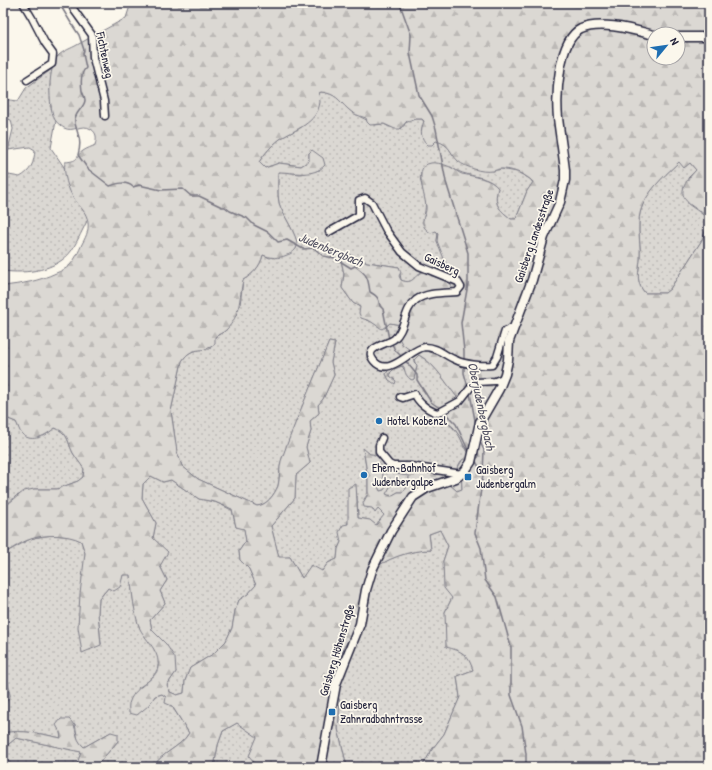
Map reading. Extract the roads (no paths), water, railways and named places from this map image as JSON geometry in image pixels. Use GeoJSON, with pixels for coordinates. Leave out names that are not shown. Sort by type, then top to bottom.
{"type":"FeatureCollection","features":[{"type":"Feature","properties":{"kind":"main road","name":"Gaisberg Landesstraße"},"geometry":{"type":"LineString","coordinates":[[464,472],[472,460],[480,422],[503,378],[507,364],[509,341],[532,280],[544,236],[560,202],[564,185],[565,170],[558,108],[560,71],[567,47],[577,32],[591,26],[603,26],[646,33]]}},
{"type":"Feature","properties":{"kind":"main road"},"geometry":{"type":"LineString","coordinates":[[686,38],[709,38]]}},
{"type":"Feature","properties":{"kind":"main road","name":"Gaisberg Höhenstraße"},"geometry":{"type":"LineString","coordinates":[[321,767],[330,712],[340,673],[360,624],[366,590],[372,570],[391,531],[415,495],[428,488],[452,480],[464,472]]}},
{"type":"Feature","properties":{"kind":"street"},"geometry":{"type":"LineString","coordinates":[[23,3],[45,43],[53,54],[52,64],[27,80]]}},
{"type":"Feature","properties":{"kind":"street","name":"Fichtenweg"},"geometry":{"type":"LineString","coordinates":[[71,3],[74,10],[92,35],[95,67],[104,101],[104,116]]}},
{"type":"Feature","properties":{"kind":"street","name":"Gaisberg"},"geometry":{"type":"LineString","coordinates":[[329,232],[359,215],[359,200],[365,198],[372,203],[386,230],[402,252],[419,266],[460,284],[461,287],[457,292],[430,294],[416,300],[407,311],[396,338],[393,341],[377,346],[374,349],[372,358],[378,364],[387,366],[393,365],[418,349],[424,347],[435,349],[460,362],[487,365],[492,364],[497,357],[505,331],[514,327]]}},
{"type":"Feature","properties":{"kind":"street"},"geometry":{"type":"LineString","coordinates":[[400,397],[403,398],[415,394],[419,401],[434,412],[438,413],[460,401],[471,386],[477,382],[495,381],[503,378]]}},
{"type":"Feature","properties":{"kind":"street"},"geometry":{"type":"LineString","coordinates":[[382,438],[378,451],[391,465],[396,467],[412,466],[433,470],[464,472]]}},
{"type":"Feature","properties":{"kind":"waterway","name":"Judenbergbach"},"geometry":{"type":"LineString","coordinates":[[59,3],[79,35],[84,50],[83,54],[86,68],[84,70],[81,82],[85,102],[76,116],[75,125],[80,142],[78,155],[88,169],[110,186],[122,183],[133,187],[139,185],[161,190],[183,189],[191,196],[199,196],[247,218],[254,225],[268,232],[278,242],[287,240],[303,249],[314,248],[323,256],[335,258],[351,268],[355,266],[365,274],[368,280],[370,292],[377,298],[383,309],[389,339]]}},
{"type":"Feature","properties":{"kind":"waterway","name":"Oberjudenbergbach"},"geometry":{"type":"LineString","coordinates":[[398,3],[401,7],[411,35],[410,53],[419,95],[432,116],[436,129],[446,182],[468,253],[468,284],[461,323],[464,362]]}},
{"type":"Feature","properties":{"kind":"waterway","name":"Judenbergbach"},"geometry":{"type":"LineString","coordinates":[[391,342],[395,350],[402,357]]}},
{"type":"Feature","properties":{"kind":"waterway","name":"Judenbergbach"},"geometry":{"type":"LineString","coordinates":[[404,359],[417,375],[417,380],[431,402],[441,409]]}},
{"type":"Feature","properties":{"kind":"waterway","name":"Oberjudenbergbach"},"geometry":{"type":"LineString","coordinates":[[464,366],[464,373],[468,387]]}},
{"type":"Feature","properties":{"kind":"waterway","name":"Oberjudenbergbach"},"geometry":{"type":"LineString","coordinates":[[470,393],[476,426]]}},
{"type":"Feature","properties":{"kind":"waterway","name":"Judenbergbach"},"geometry":{"type":"LineString","coordinates":[[444,412],[456,424],[469,452]]}},
{"type":"Feature","properties":{"kind":"waterway","name":"Oberjudenbergbach"},"geometry":{"type":"LineString","coordinates":[[480,442],[484,450],[483,474],[475,533],[481,548],[485,580],[497,597],[511,647],[511,695],[522,726],[526,754],[526,767]]}},
{"type":"Feature","properties":{"kind":"waterway","name":"Judenbergbach"},"geometry":{"type":"LineString","coordinates":[[475,460],[482,472]]}},
{"type":"Feature","properties":{"kind":"place","name":"Hotel Kobenzl"},"geometry":{"type":"Point","coordinates":[379,421]}},
{"type":"Feature","properties":{"kind":"place","name":"Ehem. Bahnhof Judenbergalpe"},"geometry":{"type":"Point","coordinates":[364,475]}},
{"type":"Feature","properties":{"kind":"place","name":"Gaisberg Judenbergalm"},"geometry":{"type":"Point","coordinates":[468,477]}},
{"type":"Feature","properties":{"kind":"place","name":"Gaisberg Zahnradbahntrasse"},"geometry":{"type":"Point","coordinates":[332,712]}}]}
